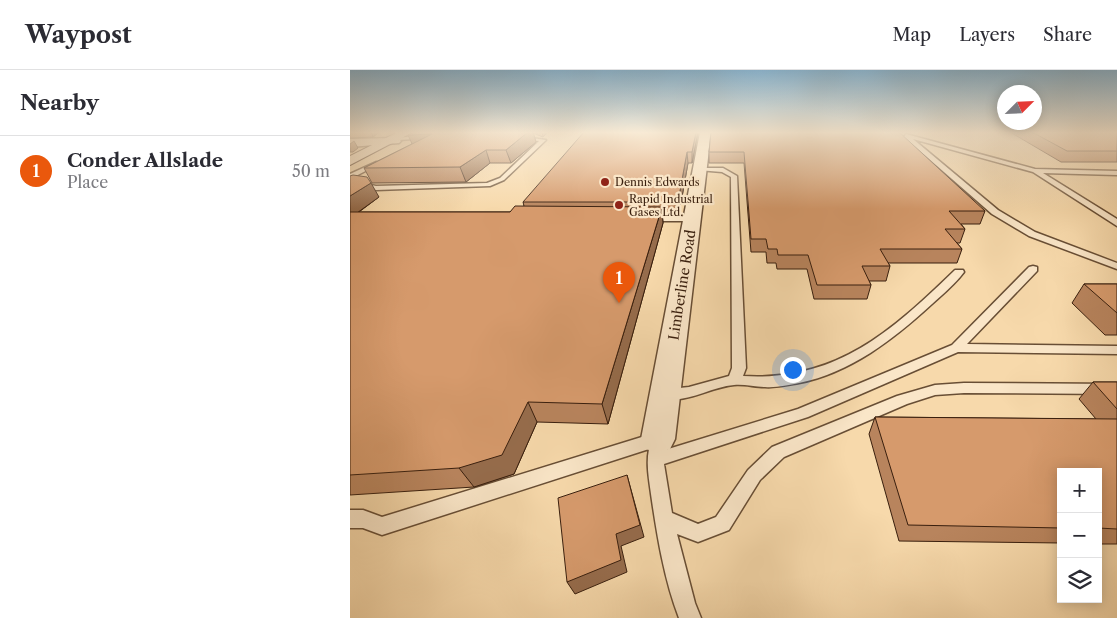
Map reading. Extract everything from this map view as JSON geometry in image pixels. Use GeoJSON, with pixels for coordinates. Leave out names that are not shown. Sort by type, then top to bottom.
{"type":"FeatureCollection","features":[{"type":"Feature","properties":{"kind":"street","name":"Limberline Road"},"geometry":{"type":"LineString","coordinates":[[656,449],[702,158]]}},
{"type":"Feature","properties":{"kind":"lane"},"geometry":{"type":"LineString","coordinates":[[350,183],[376,188],[488,185],[502,179],[525,158]]}},
{"type":"Feature","properties":{"kind":"lane"},"geometry":{"type":"LineString","coordinates":[[932,158],[995,212],[1032,234],[1117,266]]}},
{"type":"Feature","properties":{"kind":"lane"},"geometry":{"type":"LineString","coordinates":[[987,158],[1035,171],[1117,173]]}},
{"type":"Feature","properties":{"kind":"lane"},"geometry":{"type":"LineString","coordinates":[[350,177],[384,160]]}},
{"type":"Feature","properties":{"kind":"lane"},"geometry":{"type":"LineString","coordinates":[[700,169],[730,172],[735,180],[739,368],[734,380]]}},
{"type":"Feature","properties":{"kind":"lane"},"geometry":{"type":"LineString","coordinates":[[1035,171],[1117,223]]}},
{"type":"Feature","properties":{"kind":"lane"},"geometry":{"type":"LineString","coordinates":[[634,219],[692,219]]}},
{"type":"Feature","properties":{"kind":"lane"},"geometry":{"type":"LineString","coordinates":[[350,519],[363,519],[382,526],[656,449],[802,413],[956,348],[1033,269]]}},
{"type":"Feature","properties":{"kind":"lane"},"geometry":{"type":"LineString","coordinates":[[665,394],[689,392],[734,380],[758,384],[779,383],[821,372],[868,350],[888,336],[926,305],[958,272]]}},
{"type":"Feature","properties":{"kind":"lane"},"geometry":{"type":"LineString","coordinates":[[956,348],[1117,350]]}},
{"type":"Feature","properties":{"kind":"lane"},"geometry":{"type":"LineString","coordinates":[[664,519],[698,532],[722,524],[754,475],[778,452],[902,400],[936,390],[964,388],[1117,389]]}},
{"type":"Feature","properties":{"kind":"lane"},"geometry":{"type":"LineString","coordinates":[[656,449],[664,519],[684,603],[690,618]]}},
{"type":"Feature","properties":{"kind":"building"},"geometry":{"type":"Polygon","coordinates":[[[385,158],[474,158],[460,167],[364,168],[385,158]]]}},
{"type":"Feature","properties":{"kind":"building"},"geometry":{"type":"Polygon","coordinates":[[[562,158],[686,158],[678,202],[523,202],[562,158]]]}},
{"type":"Feature","properties":{"kind":"building"},"geometry":{"type":"Polygon","coordinates":[[[744,158],[927,158],[985,211],[949,211],[965,229],[945,229],[962,249],[880,249],[890,266],[862,266],[871,285],[817,285],[808,255],[778,255],[777,249],[768,249],[766,239],[751,239],[744,158]]]}},
{"type":"Feature","properties":{"kind":"building"},"geometry":{"type":"Polygon","coordinates":[[[350,176],[367,177],[371,183],[350,196],[350,176]]]}},
{"type":"Feature","properties":{"kind":"building"},"geometry":{"type":"Polygon","coordinates":[[[515,206],[662,207],[602,404],[528,402],[502,455],[459,468],[350,475],[350,212],[510,212],[515,206]]]}},
{"type":"Feature","properties":{"kind":"building"},"geometry":{"type":"Polygon","coordinates":[[[1084,284],[1117,284],[1117,313],[1084,284]]]}},
{"type":"Feature","properties":{"kind":"building"},"geometry":{"type":"Polygon","coordinates":[[[1093,382],[1117,382],[1117,409],[1093,382]]]}},
{"type":"Feature","properties":{"kind":"building"},"geometry":{"type":"Polygon","coordinates":[[[875,417],[1117,419],[1117,529],[1102,528],[1102,468],[1057,468],[1057,528],[908,525],[875,417]]]}},
{"type":"Feature","properties":{"kind":"building"},"geometry":{"type":"Polygon","coordinates":[[[627,475],[640,525],[616,534],[621,560],[567,582],[558,498],[627,475]]]}},
{"type":"Feature","properties":{"kind":"place","name":"Dennis Edwards"},"geometry":{"type":"Point","coordinates":[605,182]}},
{"type":"Feature","properties":{"kind":"place","name":"Rapid Industrial Gases Ltd."},"geometry":{"type":"Point","coordinates":[619,205]}},
{"type":"Feature","properties":{"kind":"place","name":"Conder Allslade"},"geometry":{"type":"Point","coordinates":[619,303]}}]}
